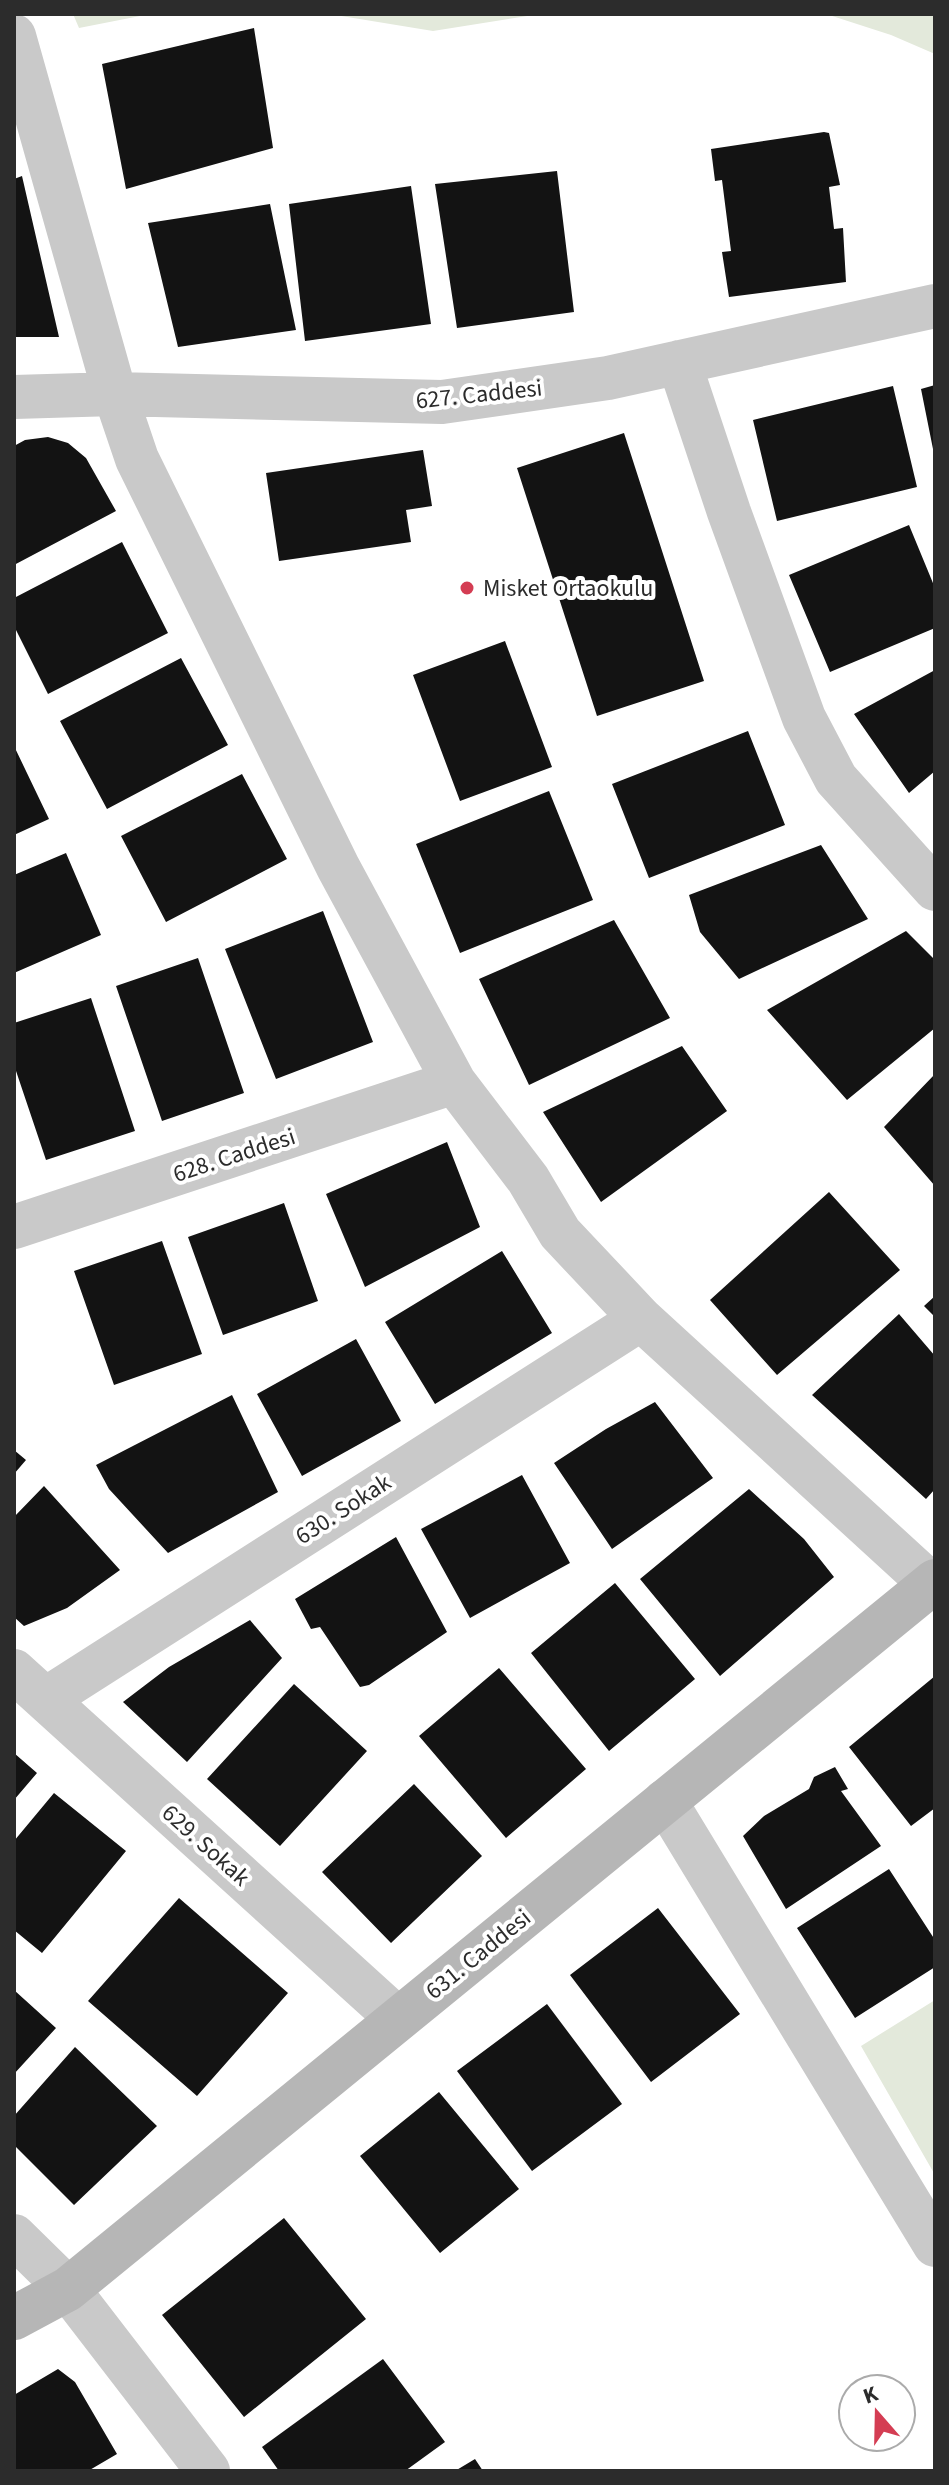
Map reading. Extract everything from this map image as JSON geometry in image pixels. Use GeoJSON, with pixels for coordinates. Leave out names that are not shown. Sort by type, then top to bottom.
{"type":"FeatureCollection","features":[{"type":"Feature","properties":{"kind":"street"},"geometry":{"type":"LineString","coordinates":[[14,36],[115,394],[137,459],[338,867],[454,1082],[528,1179],[560,1233],[641,1319],[934,1584]]}},
{"type":"Feature","properties":{"kind":"street","name":"627. Caddesi"},"geometry":{"type":"LineString","coordinates":[[14,397],[115,394],[442,402],[608,378],[935,306]]}},
{"type":"Feature","properties":{"kind":"street"},"geometry":{"type":"LineString","coordinates":[[679,362],[729,512],[804,718],[836,779],[935,889]]}},
{"type":"Feature","properties":{"kind":"street","name":"628. Caddesi"},"geometry":{"type":"LineString","coordinates":[[14,1227],[454,1082]]}},
{"type":"Feature","properties":{"kind":"street","name":"630. Sokak"},"geometry":{"type":"LineString","coordinates":[[46,1699],[641,1319]]}},
{"type":"Feature","properties":{"kind":"street","name":"631. Caddesi"},"geometry":{"type":"LineString","coordinates":[[14,2318],[68,2289],[934,1584]]}},
{"type":"Feature","properties":{"kind":"street","name":"629. Sokak"},"geometry":{"type":"LineString","coordinates":[[14,1671],[398,2019]]}},
{"type":"Feature","properties":{"kind":"street"},"geometry":{"type":"LineString","coordinates":[[665,1801],[935,2245]]}},
{"type":"Feature","properties":{"kind":"street"},"geometry":{"type":"LineString","coordinates":[[14,2236],[68,2289],[208,2471]]}},
{"type":"Feature","properties":{"kind":"shaded area"},"geometry":{"type":"Polygon","coordinates":[[[73,14],[188,14],[140,16],[79,28],[73,14]]]}},
{"type":"Feature","properties":{"kind":"shaded area"},"geometry":{"type":"Polygon","coordinates":[[[329,14],[540,14],[433,31],[329,14]]]}},
{"type":"Feature","properties":{"kind":"shaded area"},"geometry":{"type":"Polygon","coordinates":[[[826,14],[935,14],[935,54],[891,35],[826,14]]]}},
{"type":"Feature","properties":{"kind":"shaded area"},"geometry":{"type":"Polygon","coordinates":[[[935,2000],[935,2175],[861,2046],[935,2000]]]}},
{"type":"Feature","properties":{"kind":"building"},"geometry":{"type":"Polygon","coordinates":[[[254,28],[273,148],[126,189],[102,64],[254,28]]]}},
{"type":"Feature","properties":{"kind":"building"},"geometry":{"type":"Polygon","coordinates":[[[829,133],[840,185],[829,187],[834,229],[843,228],[846,282],[729,297],[722,252],[731,251],[722,180],[715,181],[711,149],[829,133]]]}},
{"type":"Feature","properties":{"kind":"building"},"geometry":{"type":"Polygon","coordinates":[[[557,171],[574,312],[457,328],[435,184],[557,171]]]}},
{"type":"Feature","properties":{"kind":"building"},"geometry":{"type":"Polygon","coordinates":[[[22,176],[59,337],[14,337],[14,179],[22,176]]]}},
{"type":"Feature","properties":{"kind":"building"},"geometry":{"type":"Polygon","coordinates":[[[411,186],[431,324],[305,341],[289,204],[411,186]]]}},
{"type":"Feature","properties":{"kind":"building"},"geometry":{"type":"Polygon","coordinates":[[[270,204],[296,330],[178,347],[148,223],[270,204]]]}},
{"type":"Feature","properties":{"kind":"building"},"geometry":{"type":"Polygon","coordinates":[[[935,385],[935,454],[934,454],[921,389],[935,385]]]}},
{"type":"Feature","properties":{"kind":"building"},"geometry":{"type":"Polygon","coordinates":[[[893,386],[917,487],[777,521],[753,420],[893,386]]]}},
{"type":"Feature","properties":{"kind":"building"},"geometry":{"type":"Polygon","coordinates":[[[624,433],[704,681],[597,716],[517,468],[624,433]]]}},
{"type":"Feature","properties":{"kind":"building"},"geometry":{"type":"Polygon","coordinates":[[[48,437],[68,443],[86,458],[116,511],[14,565],[14,446],[25,440],[48,437]]]}},
{"type":"Feature","properties":{"kind":"building"},"geometry":{"type":"Polygon","coordinates":[[[423,450],[432,506],[406,510],[411,542],[279,561],[266,473],[423,450]]]}},
{"type":"Feature","properties":{"kind":"building"},"geometry":{"type":"Polygon","coordinates":[[[909,525],[935,588],[935,628],[830,672],[789,575],[909,525]]]}},
{"type":"Feature","properties":{"kind":"building"},"geometry":{"type":"Polygon","coordinates":[[[122,542],[168,633],[48,694],[14,626],[14,598],[122,542]]]}},
{"type":"Feature","properties":{"kind":"building"},"geometry":{"type":"Polygon","coordinates":[[[505,641],[552,767],[460,801],[413,675],[505,641]]]}},
{"type":"Feature","properties":{"kind":"building"},"geometry":{"type":"Polygon","coordinates":[[[181,658],[228,745],[107,809],[60,721],[181,658]]]}},
{"type":"Feature","properties":{"kind":"building"},"geometry":{"type":"Polygon","coordinates":[[[935,670],[935,771],[909,793],[854,714],[935,670]]]}},
{"type":"Feature","properties":{"kind":"building"},"geometry":{"type":"Polygon","coordinates":[[[748,731],[785,825],[649,878],[612,784],[748,731]]]}},
{"type":"Feature","properties":{"kind":"building"},"geometry":{"type":"Polygon","coordinates":[[[14,746],[49,819],[14,835],[14,746]]]}},
{"type":"Feature","properties":{"kind":"building"},"geometry":{"type":"Polygon","coordinates":[[[242,774],[287,859],[166,922],[121,836],[242,774]]]}},
{"type":"Feature","properties":{"kind":"building"},"geometry":{"type":"Polygon","coordinates":[[[549,791],[593,900],[460,953],[416,844],[549,791]]]}},
{"type":"Feature","properties":{"kind":"building"},"geometry":{"type":"Polygon","coordinates":[[[821,845],[868,919],[739,979],[700,932],[689,895],[821,845]]]}},
{"type":"Feature","properties":{"kind":"building"},"geometry":{"type":"Polygon","coordinates":[[[66,853],[101,935],[14,973],[14,875],[66,853]]]}},
{"type":"Feature","properties":{"kind":"building"},"geometry":{"type":"Polygon","coordinates":[[[323,911],[373,1042],[276,1079],[225,949],[323,911]]]}},
{"type":"Feature","properties":{"kind":"building"},"geometry":{"type":"Polygon","coordinates":[[[614,920],[670,1018],[529,1085],[479,979],[614,920]]]}},
{"type":"Feature","properties":{"kind":"building"},"geometry":{"type":"Polygon","coordinates":[[[906,931],[935,960],[935,1028],[847,1100],[767,1010],[906,931]]]}},
{"type":"Feature","properties":{"kind":"building"},"geometry":{"type":"Polygon","coordinates":[[[198,958],[244,1093],[162,1121],[116,986],[198,958]]]}},
{"type":"Feature","properties":{"kind":"building"},"geometry":{"type":"Polygon","coordinates":[[[91,998],[135,1131],[46,1160],[14,1065],[14,1023],[91,998]]]}},
{"type":"Feature","properties":{"kind":"building"},"geometry":{"type":"Polygon","coordinates":[[[682,1046],[727,1111],[601,1202],[543,1112],[682,1046]]]}},
{"type":"Feature","properties":{"kind":"building"},"geometry":{"type":"Polygon","coordinates":[[[935,1074],[935,1186],[884,1127],[935,1074]]]}},
{"type":"Feature","properties":{"kind":"building"},"geometry":{"type":"Polygon","coordinates":[[[447,1142],[480,1227],[365,1287],[326,1194],[447,1142]]]}},
{"type":"Feature","properties":{"kind":"building"},"geometry":{"type":"Polygon","coordinates":[[[829,1192],[900,1270],[777,1375],[710,1300],[829,1192]]]}},
{"type":"Feature","properties":{"kind":"building"},"geometry":{"type":"Polygon","coordinates":[[[284,1203],[318,1301],[223,1335],[188,1237],[284,1203]]]}},
{"type":"Feature","properties":{"kind":"building"},"geometry":{"type":"Polygon","coordinates":[[[162,1241],[202,1354],[114,1385],[74,1271],[162,1241]]]}},
{"type":"Feature","properties":{"kind":"building"},"geometry":{"type":"Polygon","coordinates":[[[502,1251],[552,1333],[435,1404],[385,1322],[502,1251]]]}},
{"type":"Feature","properties":{"kind":"building"},"geometry":{"type":"Polygon","coordinates":[[[935,1296],[935,1317],[924,1306],[935,1296]]]}},
{"type":"Feature","properties":{"kind":"building"},"geometry":{"type":"Polygon","coordinates":[[[899,1314],[935,1356],[935,1489],[926,1499],[812,1395],[899,1314]]]}},
{"type":"Feature","properties":{"kind":"building"},"geometry":{"type":"Polygon","coordinates":[[[356,1339],[401,1421],[302,1476],[257,1394],[356,1339]]]}},
{"type":"Feature","properties":{"kind":"building"},"geometry":{"type":"Polygon","coordinates":[[[232,1395],[278,1492],[168,1553],[109,1489],[96,1465],[232,1395]]]}},
{"type":"Feature","properties":{"kind":"building"},"geometry":{"type":"Polygon","coordinates":[[[655,1402],[713,1478],[612,1549],[554,1463],[655,1402]]]}},
{"type":"Feature","properties":{"kind":"building"},"geometry":{"type":"Polygon","coordinates":[[[14,1450],[26,1460],[14,1474],[14,1450]]]}},
{"type":"Feature","properties":{"kind":"building"},"geometry":{"type":"Polygon","coordinates":[[[522,1475],[570,1563],[470,1618],[421,1529],[522,1475]]]}},
{"type":"Feature","properties":{"kind":"building"},"geometry":{"type":"Polygon","coordinates":[[[44,1486],[120,1570],[67,1608],[24,1626],[14,1617],[14,1517],[44,1486]]]}},
{"type":"Feature","properties":{"kind":"building"},"geometry":{"type":"Polygon","coordinates":[[[749,1489],[804,1539],[834,1577],[720,1676],[640,1579],[749,1489]]]}},
{"type":"Feature","properties":{"kind":"building"},"geometry":{"type":"Polygon","coordinates":[[[396,1537],[447,1632],[369,1685],[360,1687],[320,1627],[311,1629],[295,1599],[396,1537]]]}},
{"type":"Feature","properties":{"kind":"building"},"geometry":{"type":"Polygon","coordinates":[[[615,1583],[695,1679],[609,1751],[531,1653],[615,1583]]]}},
{"type":"Feature","properties":{"kind":"building"},"geometry":{"type":"Polygon","coordinates":[[[250,1620],[282,1658],[187,1762],[123,1702],[169,1667],[250,1620]]]}},
{"type":"Feature","properties":{"kind":"building"},"geometry":{"type":"Polygon","coordinates":[[[499,1668],[586,1769],[506,1838],[419,1736],[499,1668]]]}},
{"type":"Feature","properties":{"kind":"building"},"geometry":{"type":"Polygon","coordinates":[[[935,1676],[935,1808],[911,1826],[849,1747],[935,1676]]]}},
{"type":"Feature","properties":{"kind":"building"},"geometry":{"type":"Polygon","coordinates":[[[294,1684],[367,1751],[280,1846],[207,1779],[294,1684]]]}},
{"type":"Feature","properties":{"kind":"building"},"geometry":{"type":"Polygon","coordinates":[[[14,1753],[37,1773],[14,1800],[14,1753]]]}},
{"type":"Feature","properties":{"kind":"building"},"geometry":{"type":"Polygon","coordinates":[[[835,1767],[848,1789],[841,1791],[881,1846],[786,1909],[743,1836],[764,1816],[809,1789],[814,1777],[835,1767]]]}},
{"type":"Feature","properties":{"kind":"building"},"geometry":{"type":"Polygon","coordinates":[[[414,1784],[482,1856],[391,1943],[322,1872],[414,1784]]]}},
{"type":"Feature","properties":{"kind":"building"},"geometry":{"type":"Polygon","coordinates":[[[54,1793],[126,1851],[42,1953],[14,1930],[14,1841],[54,1793]]]}},
{"type":"Feature","properties":{"kind":"building"},"geometry":{"type":"Polygon","coordinates":[[[889,1869],[935,1940],[935,1967],[855,2018],[797,1928],[889,1869]]]}},
{"type":"Feature","properties":{"kind":"building"},"geometry":{"type":"Polygon","coordinates":[[[179,1898],[288,1993],[197,2096],[88,2001],[179,1898]]]}},
{"type":"Feature","properties":{"kind":"building"},"geometry":{"type":"Polygon","coordinates":[[[658,1908],[740,2014],[651,2082],[570,1975],[658,1908]]]}},
{"type":"Feature","properties":{"kind":"building"},"geometry":{"type":"Polygon","coordinates":[[[14,1990],[56,2028],[14,2074],[14,1990]]]}},
{"type":"Feature","properties":{"kind":"building"},"geometry":{"type":"Polygon","coordinates":[[[547,2004],[622,2104],[532,2171],[457,2071],[547,2004]]]}},
{"type":"Feature","properties":{"kind":"building"},"geometry":{"type":"Polygon","coordinates":[[[75,2047],[157,2126],[74,2205],[14,2145],[14,2116],[75,2047]]]}},
{"type":"Feature","properties":{"kind":"building"},"geometry":{"type":"Polygon","coordinates":[[[439,2092],[519,2189],[440,2253],[360,2156],[439,2092]]]}},
{"type":"Feature","properties":{"kind":"building"},"geometry":{"type":"Polygon","coordinates":[[[284,2218],[366,2319],[244,2417],[162,2315],[284,2218]]]}},
{"type":"Feature","properties":{"kind":"building"},"geometry":{"type":"Polygon","coordinates":[[[383,2359],[445,2442],[405,2471],[279,2471],[262,2447],[383,2359]]]}},
{"type":"Feature","properties":{"kind":"building"},"geometry":{"type":"Polygon","coordinates":[[[58,2369],[75,2382],[117,2454],[88,2471],[14,2471],[14,2395],[58,2369]]]}},
{"type":"Feature","properties":{"kind":"building"},"geometry":{"type":"Polygon","coordinates":[[[475,2459],[483,2471],[455,2471],[475,2459]]]}},
{"type":"Feature","properties":{"kind":"place","name":"Misket Ortaokulu"},"geometry":{"type":"Point","coordinates":[467,588]}}]}
